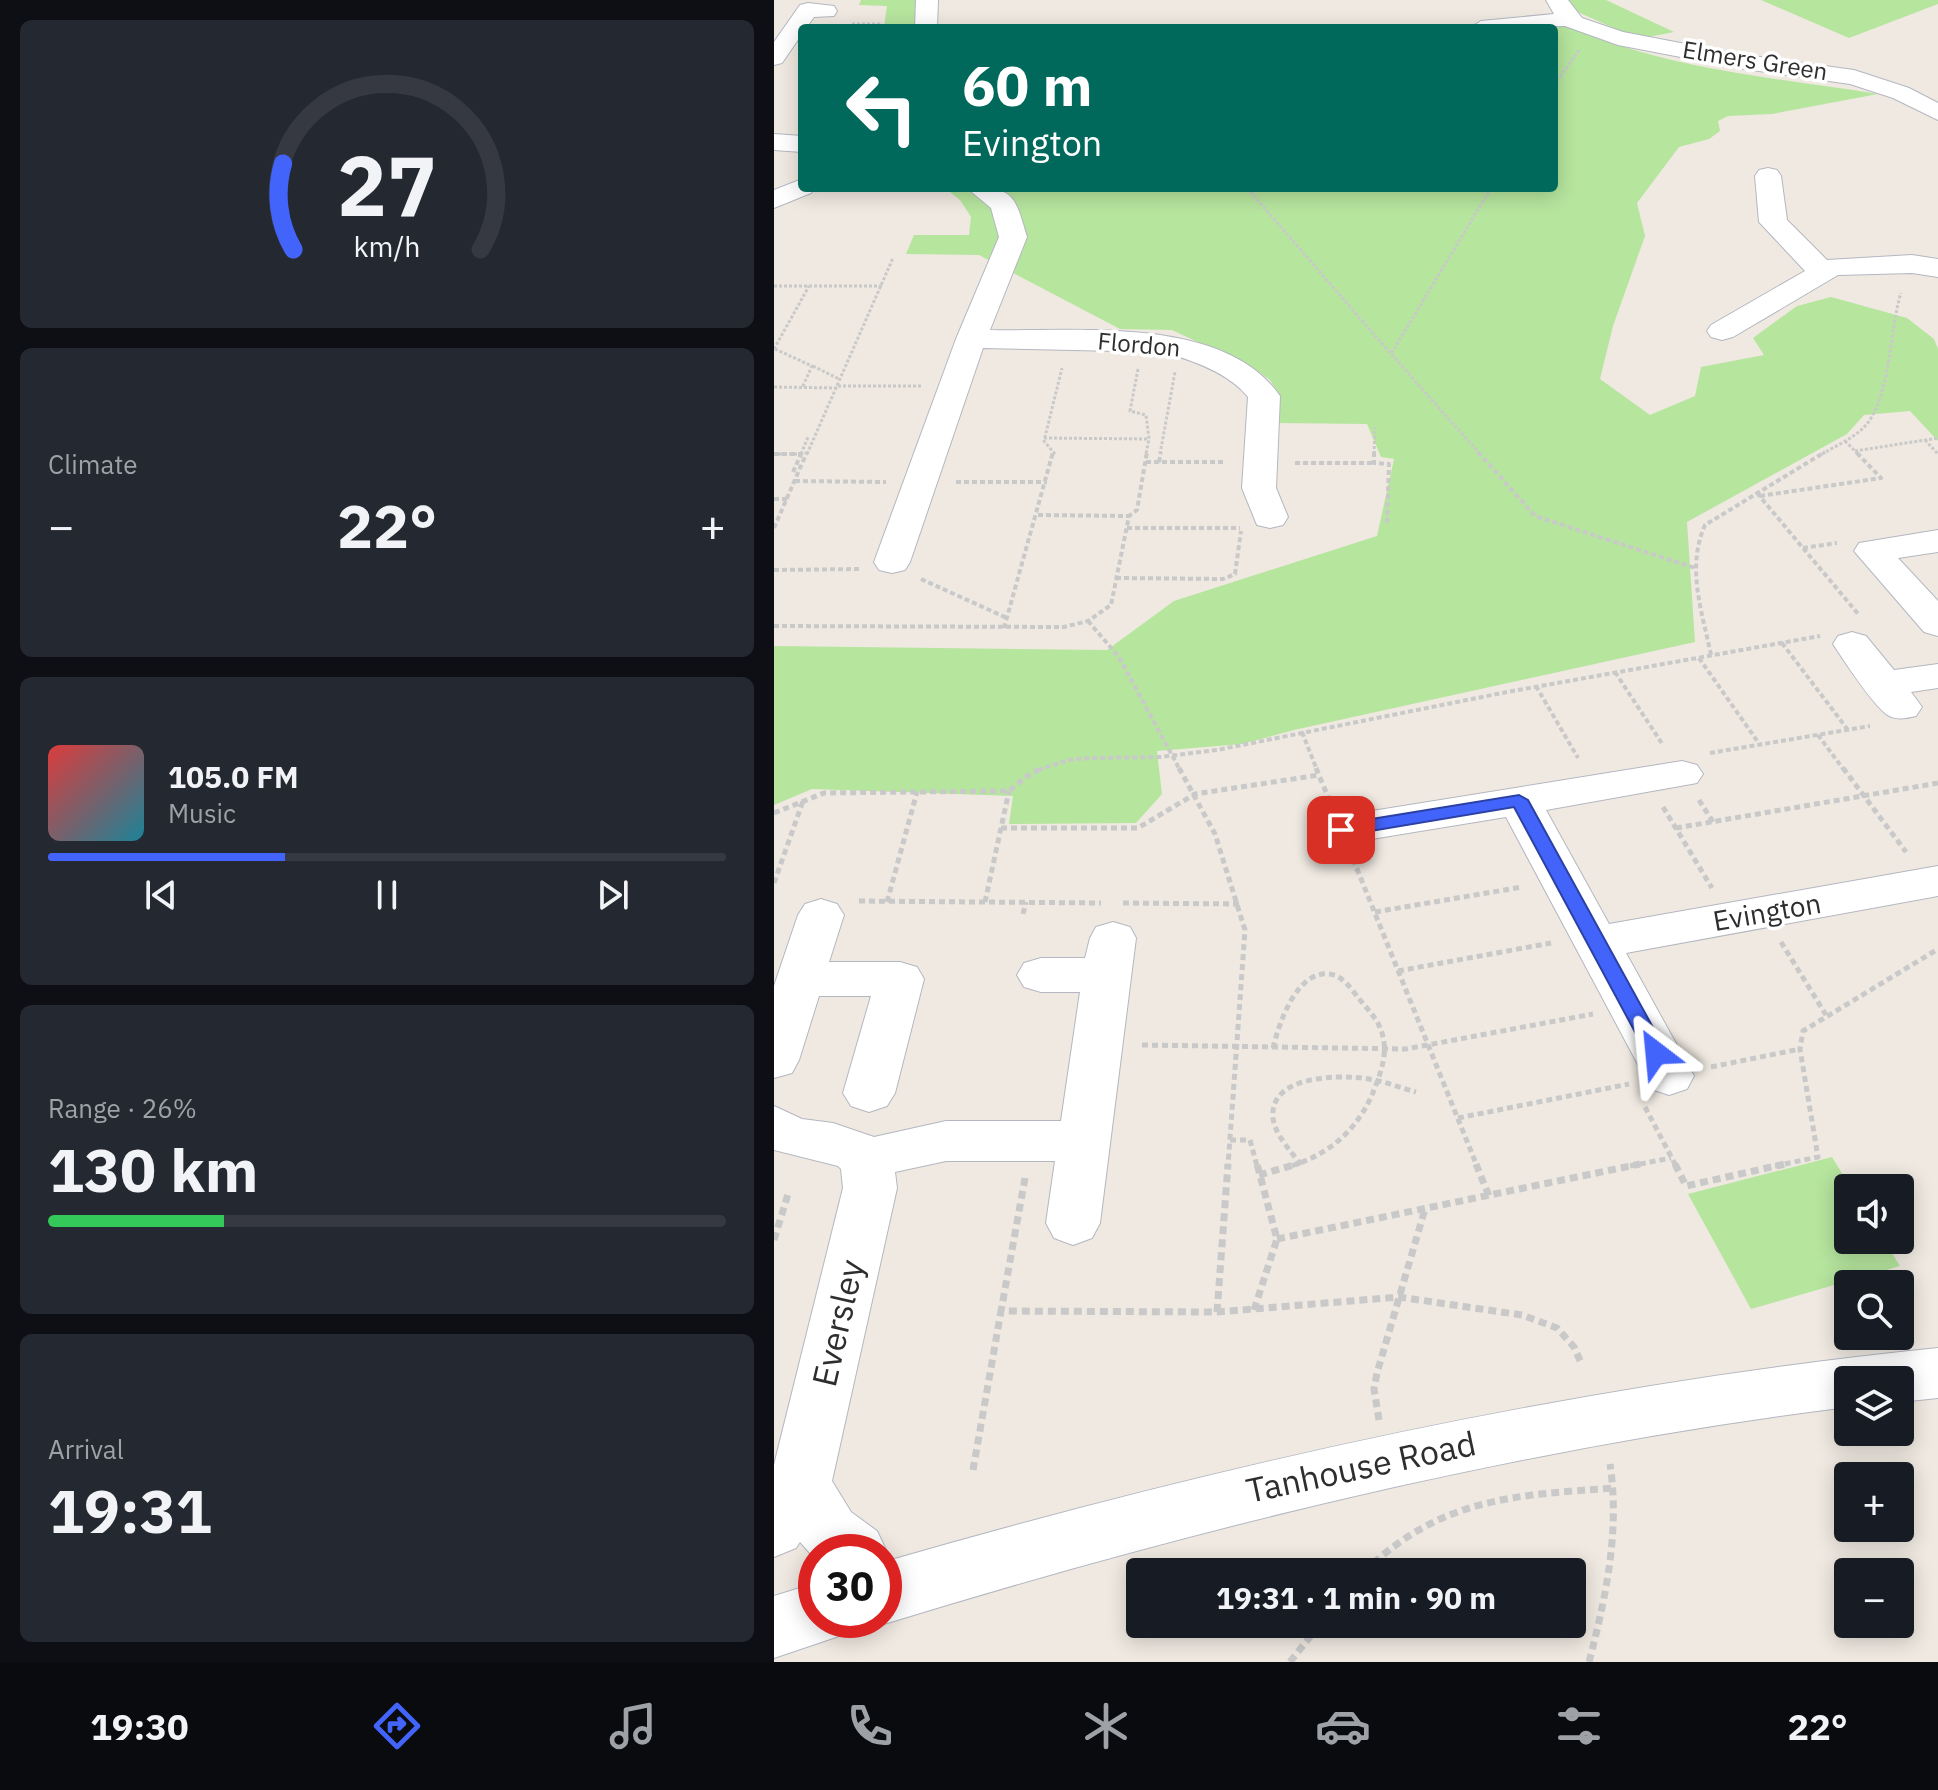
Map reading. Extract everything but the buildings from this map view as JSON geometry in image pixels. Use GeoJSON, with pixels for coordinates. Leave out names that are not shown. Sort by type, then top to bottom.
{"type":"FeatureCollection","features":[{"type":"Feature","properties":{"kind":"street"},"geometry":{"type":"LineString","coordinates":[[926,24],[927,0]]}},
{"type":"Feature","properties":{"kind":"street"},"geometry":{"type":"LineString","coordinates":[[798,24],[808,10],[826,11]]}},
{"type":"Feature","properties":{"kind":"street","name":"Elmers Green"},"geometry":{"type":"LineString","coordinates":[[1499,24],[1564,10],[1574,23],[1618,38],[1738,61],[1854,77],[1901,93],[1938,113]]}},
{"type":"Feature","properties":{"kind":"street"},"geometry":{"type":"LineString","coordinates":[[774,58],[798,24]]}},
{"type":"Feature","properties":{"kind":"street"},"geometry":{"type":"LineString","coordinates":[[774,142],[798,144]]}},
{"type":"Feature","properties":{"kind":"street"},"geometry":{"type":"LineString","coordinates":[[1768,176],[1773,222],[1799,251],[1824,272]]}},
{"type":"Feature","properties":{"kind":"street"},"geometry":{"type":"LineString","coordinates":[[774,200],[798,189]]}},
{"type":"Feature","properties":{"kind":"street"},"geometry":{"type":"LineString","coordinates":[[892,562],[971,339],[1013,237],[1004,204],[986,192]]}},
{"type":"Feature","properties":{"kind":"street"},"geometry":{"type":"LineString","coordinates":[[1722,331],[1832,267],[1870,263],[1925,266]]}},
{"type":"Feature","properties":{"kind":"street","name":"Flordon"},"geometry":{"type":"LineString","coordinates":[[971,339],[1165,343],[1204,355],[1251,380],[1264,396],[1259,488],[1270,517]]}},
{"type":"Feature","properties":{"kind":"street"},"geometry":{"type":"LineString","coordinates":[[1938,541],[1872,551],[1938,624]]}},
{"type":"Feature","properties":{"kind":"street"},"geometry":{"type":"LineString","coordinates":[[1846,632],[1888,705],[1938,676]]}},
{"type":"Feature","properties":{"kind":"street"},"geometry":{"type":"LineString","coordinates":[[1341,830],[1595,788],[1676,769]]}},
{"type":"Feature","properties":{"kind":"street"},"geometry":{"type":"LineString","coordinates":[[1519,800],[1669,1076]]}},
{"type":"Feature","properties":{"kind":"street","name":"Evington"},"geometry":{"type":"LineString","coordinates":[[1594,938],[1747,916],[1933,882]]}},
{"type":"Feature","properties":{"kind":"street"},"geometry":{"type":"LineString","coordinates":[[774,1060],[800,979],[833,908]]}},
{"type":"Feature","properties":{"kind":"street"},"geometry":{"type":"LineString","coordinates":[[1041,975],[1110,957],[1073,1223]]}},
{"type":"Feature","properties":{"kind":"street"},"geometry":{"type":"LineString","coordinates":[[800,979],[900,979],[869,1093]]}},
{"type":"Feature","properties":{"kind":"street"},"geometry":{"type":"LineString","coordinates":[[774,1126],[792,1137],[847,1145],[867,1161],[886,1152],[925,1142],[1084,1142]]}},
{"type":"Feature","properties":{"kind":"street","name":"Eversley"},"geometry":{"type":"LineString","coordinates":[[832,1534],[787,1506],[870,1188],[867,1161]]}},
{"type":"Feature","properties":{"kind":"street"},"geometry":{"type":"LineString","coordinates":[[1914,1375],[1938,1373]]}},
{"type":"Feature","properties":{"kind":"street","name":"Tanhouse Road"},"geometry":{"type":"LineString","coordinates":[[902,1580],[1249,1490],[1389,1458],[1603,1418],[1834,1384]]}},
{"type":"Feature","properties":{"kind":"street"},"geometry":{"type":"LineString","coordinates":[[774,1627],[798,1620]]}},
{"type":"Feature","properties":{"kind":"path"},"geometry":{"type":"LineString","coordinates":[[1250,192],[1535,516],[1695,568]]}},
{"type":"Feature","properties":{"kind":"path"},"geometry":{"type":"LineString","coordinates":[[1391,354],[1489,192]]}},
{"type":"Feature","properties":{"kind":"path"},"geometry":{"type":"LineString","coordinates":[[793,472],[838,387],[893,258]]}},
{"type":"Feature","properties":{"kind":"path"},"geometry":{"type":"LineString","coordinates":[[1711,655],[1695,568],[1698,538],[1705,525],[1862,430],[1876,414],[1882,397],[1892,317],[1925,266]]}},
{"type":"Feature","properties":{"kind":"path"},"geometry":{"type":"LineString","coordinates":[[774,286],[883,286]]}},
{"type":"Feature","properties":{"kind":"path"},"geometry":{"type":"LineString","coordinates":[[809,286],[775,349],[841,380]]}},
{"type":"Feature","properties":{"kind":"path"},"geometry":{"type":"LineString","coordinates":[[1004,628],[1055,454],[1044,438],[1069,339]]}},
{"type":"Feature","properties":{"kind":"path"},"geometry":{"type":"LineString","coordinates":[[1038,515],[1129,516],[1137,510],[1149,439],[1146,415],[1130,411],[1140,357],[1122,340]]}},
{"type":"Feature","properties":{"kind":"path"},"geometry":{"type":"LineString","coordinates":[[1159,462],[1176,366],[1204,355]]}},
{"type":"Feature","properties":{"kind":"path"},"geometry":{"type":"LineString","coordinates":[[802,388],[812,366]]}},
{"type":"Feature","properties":{"kind":"path"},"geometry":{"type":"LineString","coordinates":[[774,387],[954,386]]}},
{"type":"Feature","properties":{"kind":"path"},"geometry":{"type":"LineString","coordinates":[[1375,427],[1374,463],[1389,464],[1387,524]]}},
{"type":"Feature","properties":{"kind":"path"},"geometry":{"type":"LineString","coordinates":[[774,528],[808,437]]}},
{"type":"Feature","properties":{"kind":"path"},"geometry":{"type":"LineString","coordinates":[[1044,438],[1149,439]]}},
{"type":"Feature","properties":{"kind":"path"},"geometry":{"type":"LineString","coordinates":[[1854,451],[1938,438]]}},
{"type":"Feature","properties":{"kind":"path"},"geometry":{"type":"LineString","coordinates":[[1924,440],[1938,454]]}},
{"type":"Feature","properties":{"kind":"path"},"geometry":{"type":"LineString","coordinates":[[1759,494],[1881,478],[1845,441]]}},
{"type":"Feature","properties":{"kind":"path"},"geometry":{"type":"LineString","coordinates":[[774,454],[804,454]]}},
{"type":"Feature","properties":{"kind":"path"},"geometry":{"type":"LineString","coordinates":[[985,902],[1009,791],[1023,776],[1052,763],[1090,757],[1175,755],[1246,746],[1536,686],[1846,632],[1759,494]]}},
{"type":"Feature","properties":{"kind":"path"},"geometry":{"type":"LineString","coordinates":[[774,499],[787,499]]}},
{"type":"Feature","properties":{"kind":"path"},"geometry":{"type":"LineString","coordinates":[[774,626],[1004,628],[1064,627],[1088,621],[1111,605],[1129,516]]}},
{"type":"Feature","properties":{"kind":"path"},"geometry":{"type":"LineString","coordinates":[[1116,578],[1223,579],[1235,574],[1241,528],[1127,528]]}},
{"type":"Feature","properties":{"kind":"path"},"geometry":{"type":"LineString","coordinates":[[774,570],[853,571],[892,562],[938,588],[1007,618]]}},
{"type":"Feature","properties":{"kind":"path"},"geometry":{"type":"LineString","coordinates":[[1088,621],[1119,657],[1195,794],[1215,834],[1245,930],[1217,1312]]}},
{"type":"Feature","properties":{"kind":"path"},"geometry":{"type":"LineString","coordinates":[[1782,643],[1848,730]]}},
{"type":"Feature","properties":{"kind":"path"},"geometry":{"type":"LineString","coordinates":[[1699,658],[1760,745]]}},
{"type":"Feature","properties":{"kind":"path"},"geometry":{"type":"LineString","coordinates":[[1536,686],[1595,788]]}},
{"type":"Feature","properties":{"kind":"path"},"geometry":{"type":"LineString","coordinates":[[1827,1015],[1676,828],[1676,769],[1760,745],[1848,730],[1888,705]]}},
{"type":"Feature","properties":{"kind":"path"},"geometry":{"type":"LineString","coordinates":[[1302,732],[1489,1196]]}},
{"type":"Feature","properties":{"kind":"path"},"geometry":{"type":"LineString","coordinates":[[1818,735],[1933,882]]}},
{"type":"Feature","properties":{"kind":"path"},"geometry":{"type":"LineString","coordinates":[[1001,828],[1138,828],[1195,794],[1319,775]]}},
{"type":"Feature","properties":{"kind":"path"},"geometry":{"type":"LineString","coordinates":[[1676,828],[1938,783]]}},
{"type":"Feature","properties":{"kind":"path"},"geometry":{"type":"LineString","coordinates":[[774,813],[824,793],[1009,791]]}},
{"type":"Feature","properties":{"kind":"path"},"geometry":{"type":"LineString","coordinates":[[887,902],[917,792]]}},
{"type":"Feature","properties":{"kind":"path"},"geometry":{"type":"LineString","coordinates":[[774,883],[803,800]]}},
{"type":"Feature","properties":{"kind":"path"},"geometry":{"type":"LineString","coordinates":[[1375,912],[1563,880]]}},
{"type":"Feature","properties":{"kind":"path"},"geometry":{"type":"LineString","coordinates":[[833,908],[887,902],[1239,904]]}},
{"type":"Feature","properties":{"kind":"path"},"geometry":{"type":"LineString","coordinates":[[1023,914],[1026,902]]}},
{"type":"Feature","properties":{"kind":"path"},"geometry":{"type":"LineString","coordinates":[[1398,971],[1594,938]]}},
{"type":"Feature","properties":{"kind":"path"},"geometry":{"type":"LineString","coordinates":[[1458,1118],[1633,1084],[1686,1186],[1818,1157],[1800,1049],[1803,1031],[1938,949]]}},
{"type":"Feature","properties":{"kind":"path"},"geometry":{"type":"LineString","coordinates":[[1259,1175],[1301,1165],[1337,1143],[1355,1126],[1367,1109],[1386,1050],[1383,1031],[1376,1019],[1341,979],[1326,974],[1311,980],[1289,1003],[1273,1048]]}},
{"type":"Feature","properties":{"kind":"path"},"geometry":{"type":"LineString","coordinates":[[1097,1044],[1386,1050],[1631,1007]]}},
{"type":"Feature","properties":{"kind":"path"},"geometry":{"type":"LineString","coordinates":[[1669,1076],[1800,1049]]}},
{"type":"Feature","properties":{"kind":"path"},"geometry":{"type":"LineString","coordinates":[[1301,1165],[1272,1115],[1277,1097],[1295,1085],[1342,1077],[1377,1081],[1416,1092]]}},
{"type":"Feature","properties":{"kind":"path"},"geometry":{"type":"LineString","coordinates":[[1230,1140],[1250,1140],[1277,1239],[1254,1310]]}},
{"type":"Feature","properties":{"kind":"path"},"geometry":{"type":"LineString","coordinates":[[973,1470],[1031,1141]]}},
{"type":"Feature","properties":{"kind":"path"},"geometry":{"type":"LineString","coordinates":[[1277,1239],[1671,1158]]}},
{"type":"Feature","properties":{"kind":"path"},"geometry":{"type":"LineString","coordinates":[[774,1240],[788,1194]]}},
{"type":"Feature","properties":{"kind":"path"},"geometry":{"type":"LineString","coordinates":[[1389,1458],[1374,1389],[1425,1209]]}},
{"type":"Feature","properties":{"kind":"path"},"geometry":{"type":"LineString","coordinates":[[1001,1311],[1217,1312],[1399,1297],[1522,1315],[1545,1323],[1557,1328],[1574,1347],[1582,1365]]}},
{"type":"Feature","properties":{"kind":"path"},"geometry":{"type":"LineString","coordinates":[[1589,1662],[1606,1579],[1615,1488],[1610,1464]]}},
{"type":"Feature","properties":{"kind":"path"},"geometry":{"type":"LineString","coordinates":[[1377,1558],[1429,1521],[1477,1503],[1525,1494],[1615,1488]]}},
{"type":"Feature","properties":{"kind":"path"},"geometry":{"type":"LineString","coordinates":[[1290,1662],[1309,1638]]}},
{"type":"Feature","properties":{"kind":"green space"},"geometry":{"type":"Polygon","coordinates":[[[861,0],[920,0],[919,24],[884,24],[887,6],[859,5],[861,0]]]}},
{"type":"Feature","properties":{"kind":"green space"},"geometry":{"type":"Polygon","coordinates":[[[1561,0],[1606,0],[1674,32],[1638,39],[1580,13],[1561,0]]]}},
{"type":"Feature","properties":{"kind":"green space"},"geometry":{"type":"Polygon","coordinates":[[[1761,0],[1938,0],[1938,4],[1849,38],[1761,0]]]}},
{"type":"Feature","properties":{"kind":"green space"},"geometry":{"type":"Polygon","coordinates":[[[1561,22],[1598,38],[1676,61],[1878,94],[1772,114],[1728,116],[1718,121],[1720,131],[1709,139],[1679,147],[1637,203],[1645,236],[1613,326],[1600,379],[1650,415],[1695,396],[1701,367],[1764,355],[1753,338],[1797,306],[1831,297],[1907,318],[1934,339],[1938,349],[1938,441],[1910,411],[1864,415],[1847,434],[1687,522],[1695,642],[1242,744],[1157,751],[1162,794],[1136,823],[1009,824],[1013,796],[812,789],[774,805],[774,646],[1107,650],[1174,601],[1377,536],[1394,459],[1381,457],[1367,424],[1278,423],[1277,391],[1270,380],[1255,369],[1172,330],[1120,329],[979,255],[906,254],[914,235],[969,235],[971,217],[960,200],[950,192],[1558,192],[1558,24],[1538,24],[1561,22]]]}},
{"type":"Feature","properties":{"kind":"green space"},"geometry":{"type":"Polygon","coordinates":[[[1832,1157],[1842,1174],[1834,1174],[1834,1254],[1893,1254],[1900,1266],[1886,1270],[1834,1270],[1834,1285],[1751,1309],[1688,1194],[1832,1157]]]}},
{"type":"Feature","properties":{"kind":"route"},"geometry":{"type":"LineString","coordinates":[[1341,830],[1519,800],[1656,1053]]}}]}
